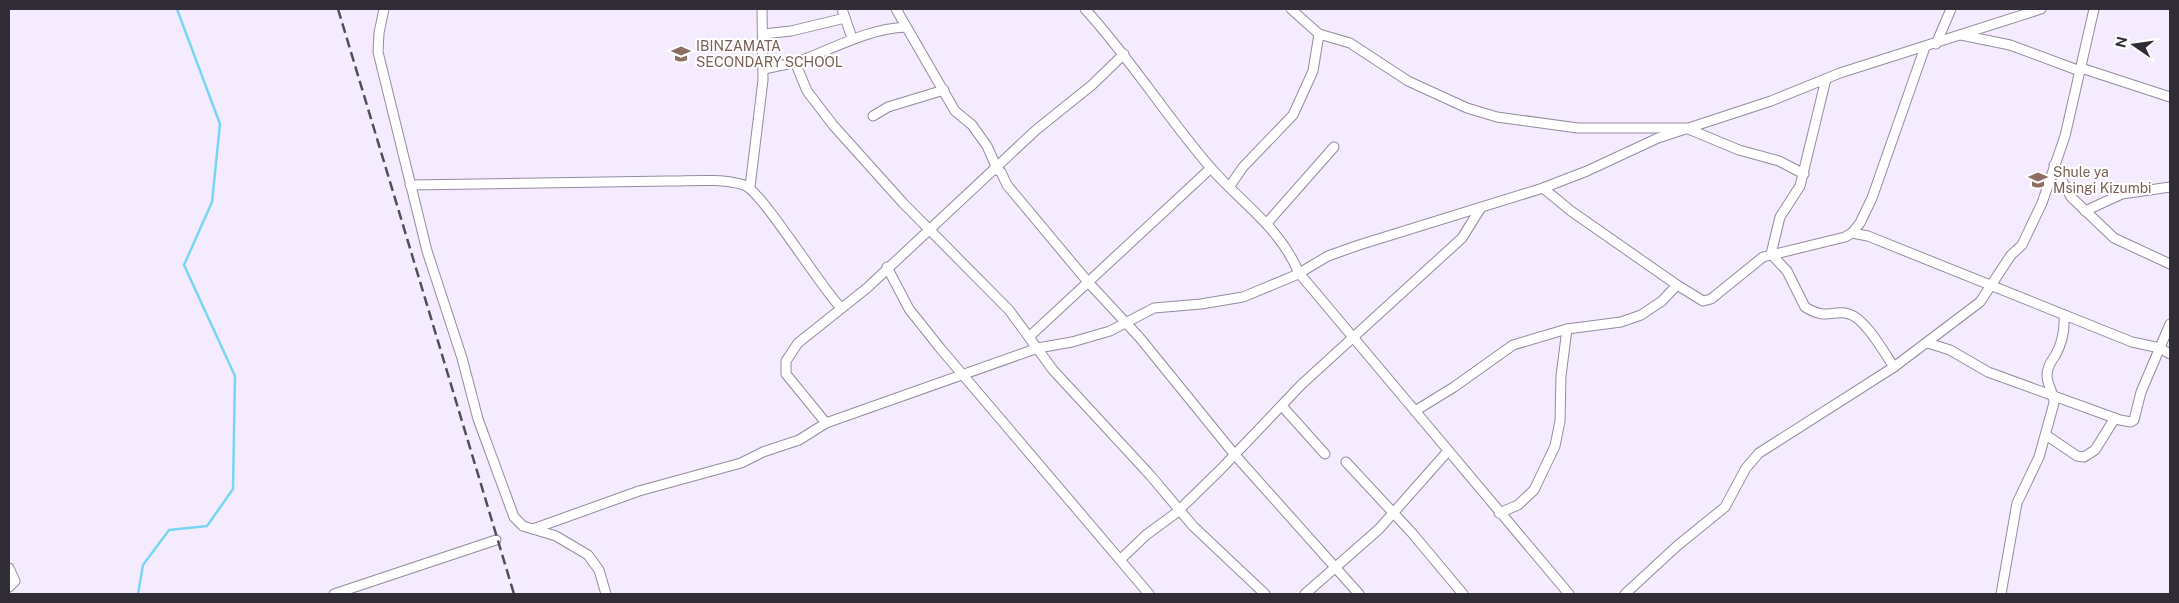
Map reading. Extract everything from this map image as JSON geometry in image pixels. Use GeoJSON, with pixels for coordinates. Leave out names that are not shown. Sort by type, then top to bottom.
{"type":"FeatureCollection","features":[{"type":"Feature","properties":{"kind":"street"},"geometry":{"type":"LineString","coordinates":[[384,9],[379,32],[378,52],[427,252],[486,441],[514,516],[521,524],[556,536],[588,555],[599,570],[606,594]]}},
{"type":"Feature","properties":{"kind":"street"},"geometry":{"type":"LineString","coordinates":[[750,187],[764,69],[762,9]]}},
{"type":"Feature","properties":{"kind":"street"},"geometry":{"type":"LineString","coordinates":[[896,9],[955,111],[972,125],[987,146],[995,164],[995,169]]}},
{"type":"Feature","properties":{"kind":"street"},"geometry":{"type":"LineString","coordinates":[[1085,9],[1124,54],[1163,109],[1211,168],[1267,223],[1290,252],[1299,273],[1569,594]]}},
{"type":"Feature","properties":{"kind":"street"},"geometry":{"type":"LineString","coordinates":[[1291,9],[1319,34],[1350,43],[1364,50],[1388,69],[1433,93],[1467,108],[1496,116],[1578,128],[1686,128],[1739,150],[1779,161],[1804,174]]}},
{"type":"Feature","properties":{"kind":"street"},"geometry":{"type":"LineString","coordinates":[[1936,44],[1951,9]]}},
{"type":"Feature","properties":{"kind":"street"},"geometry":{"type":"LineString","coordinates":[[533,529],[658,485],[741,463],[763,452],[799,440],[826,424],[1038,348],[1072,342],[1110,331],[1154,308],[1200,304],[1243,297],[1299,273],[1328,256],[1543,188],[1658,138],[1771,101],[1826,79],[2041,9]]}},
{"type":"Feature","properties":{"kind":"street"},"geometry":{"type":"LineString","coordinates":[[1625,594],[1677,546],[1725,507],[1746,468],[1759,453],[1894,367],[1980,302],[2011,255],[2022,245],[2031,229],[2065,136],[2094,9]]}},
{"type":"Feature","properties":{"kind":"street"},"geometry":{"type":"LineString","coordinates":[[763,34],[791,31],[843,13],[852,38]]}},
{"type":"Feature","properties":{"kind":"street"},"geometry":{"type":"LineString","coordinates":[[764,69],[795,62],[852,38],[887,28],[906,27]]}},
{"type":"Feature","properties":{"kind":"street"},"geometry":{"type":"LineString","coordinates":[[1230,186],[1243,167],[1293,115],[1313,71],[1319,34]]}},
{"type":"Feature","properties":{"kind":"street"},"geometry":{"type":"LineString","coordinates":[[1961,35],[2010,45],[2080,70],[2170,97]]}},
{"type":"Feature","properties":{"kind":"street"},"geometry":{"type":"LineString","coordinates":[[1543,188],[1570,211],[1677,285],[1698,298],[1707,300],[1722,292],[1753,264],[1771,254],[1845,237],[1852,233],[1860,223],[1877,188],[1925,47]]}},
{"type":"Feature","properties":{"kind":"street"},"geometry":{"type":"LineString","coordinates":[[826,424],[786,374],[786,361],[798,343],[841,308],[1036,130],[1092,85],[1124,54]]}},
{"type":"Feature","properties":{"kind":"street"},"geometry":{"type":"LineString","coordinates":[[795,62],[800,78],[813,100],[903,203],[1009,310],[1030,336],[1053,370],[1180,508],[1193,526],[1265,594]]}},
{"type":"Feature","properties":{"kind":"street"},"geometry":{"type":"LineString","coordinates":[[1771,254],[1780,217],[1797,192],[1804,174],[1826,79]]}},
{"type":"Feature","properties":{"kind":"street"},"geometry":{"type":"LineString","coordinates":[[873,116],[888,107],[944,90]]}},
{"type":"Feature","properties":{"kind":"street"},"geometry":{"type":"LineString","coordinates":[[1267,223],[1334,147]]}},
{"type":"Feature","properties":{"kind":"street"},"geometry":{"type":"LineString","coordinates":[[2054,165],[2071,196],[2114,238],[2170,264]]}},
{"type":"Feature","properties":{"kind":"street"},"geometry":{"type":"LineString","coordinates":[[1030,336],[1211,168]]}},
{"type":"Feature","properties":{"kind":"street"},"geometry":{"type":"LineString","coordinates":[[995,169],[1000,172],[1019,199],[1088,282],[1125,322],[1235,455],[1359,594]]}},
{"type":"Feature","properties":{"kind":"street"},"geometry":{"type":"LineString","coordinates":[[410,184],[706,181],[733,183],[750,187],[762,199],[789,240],[841,308]]}},
{"type":"Feature","properties":{"kind":"street"},"geometry":{"type":"LineString","coordinates":[[2085,211],[2122,194],[2170,187]]}},
{"type":"Feature","properties":{"kind":"street"},"geometry":{"type":"LineString","coordinates":[[1120,559],[1180,508],[1353,337],[1382,313],[1462,238],[1480,209]]}},
{"type":"Feature","properties":{"kind":"street"},"geometry":{"type":"LineString","coordinates":[[1852,233],[1868,236],[2132,342],[2160,348],[2170,354]]}},
{"type":"Feature","properties":{"kind":"street"},"geometry":{"type":"LineString","coordinates":[[1771,254],[1787,271],[1805,307],[1826,316],[1848,313],[1853,315],[1876,340],[1894,367]]}},
{"type":"Feature","properties":{"kind":"street"},"geometry":{"type":"LineString","coordinates":[[887,267],[909,309],[1149,594]]}},
{"type":"Feature","properties":{"kind":"street"},"geometry":{"type":"LineString","coordinates":[[1415,411],[1454,387],[1513,345],[1567,329],[1621,322],[1641,315],[1662,301],[1677,285]]}},
{"type":"Feature","properties":{"kind":"street"},"geometry":{"type":"LineString","coordinates":[[2001,594],[2017,503],[2040,457],[2046,436],[2054,396],[2047,381],[2048,367],[2062,343],[2064,315]]}},
{"type":"Feature","properties":{"kind":"street"},"geometry":{"type":"LineString","coordinates":[[1928,343],[1950,350],[1988,372],[2127,422],[2134,420],[2141,392],[2170,324]]}},
{"type":"Feature","properties":{"kind":"street"},"geometry":{"type":"LineString","coordinates":[[1499,513],[1518,505],[1534,490],[1555,446],[1560,421],[1561,376],[1567,329]]}},
{"type":"Feature","properties":{"kind":"street"},"geometry":{"type":"LineString","coordinates":[[1282,406],[1325,454]]}},
{"type":"Feature","properties":{"kind":"street"},"geometry":{"type":"LineString","coordinates":[[2046,436],[2077,456],[2084,457],[2095,450],[2115,418]]}},
{"type":"Feature","properties":{"kind":"street"},"geometry":{"type":"LineString","coordinates":[[1305,594],[1393,514],[1448,451]]}},
{"type":"Feature","properties":{"kind":"street"},"geometry":{"type":"LineString","coordinates":[[1346,462],[1412,533],[1463,594]]}},
{"type":"Feature","properties":{"kind":"street"},"geometry":{"type":"LineString","coordinates":[[334,594],[496,540]]}},
{"type":"Feature","properties":{"kind":"street"},"geometry":{"type":"LineString","coordinates":[[9,568],[16,581],[9,587]]}},
{"type":"Feature","properties":{"kind":"waterway"},"geometry":{"type":"LineString","coordinates":[[138,594],[143,565],[169,530],[207,526],[233,489],[235,376],[184,265],[212,202],[220,124],[177,9]]}},
{"type":"Feature","properties":{"kind":"railway"},"geometry":{"type":"LineString","coordinates":[[338,9],[514,594]]}},
{"type":"Feature","properties":{"kind":"place","name":"IBINZAMATA SECONDARY SCHOOL"},"geometry":{"type":"Point","coordinates":[681,54]}},
{"type":"Feature","properties":{"kind":"place","name":"Shule ya Msingi Kizumbi"},"geometry":{"type":"Point","coordinates":[2038,180]}}]}
